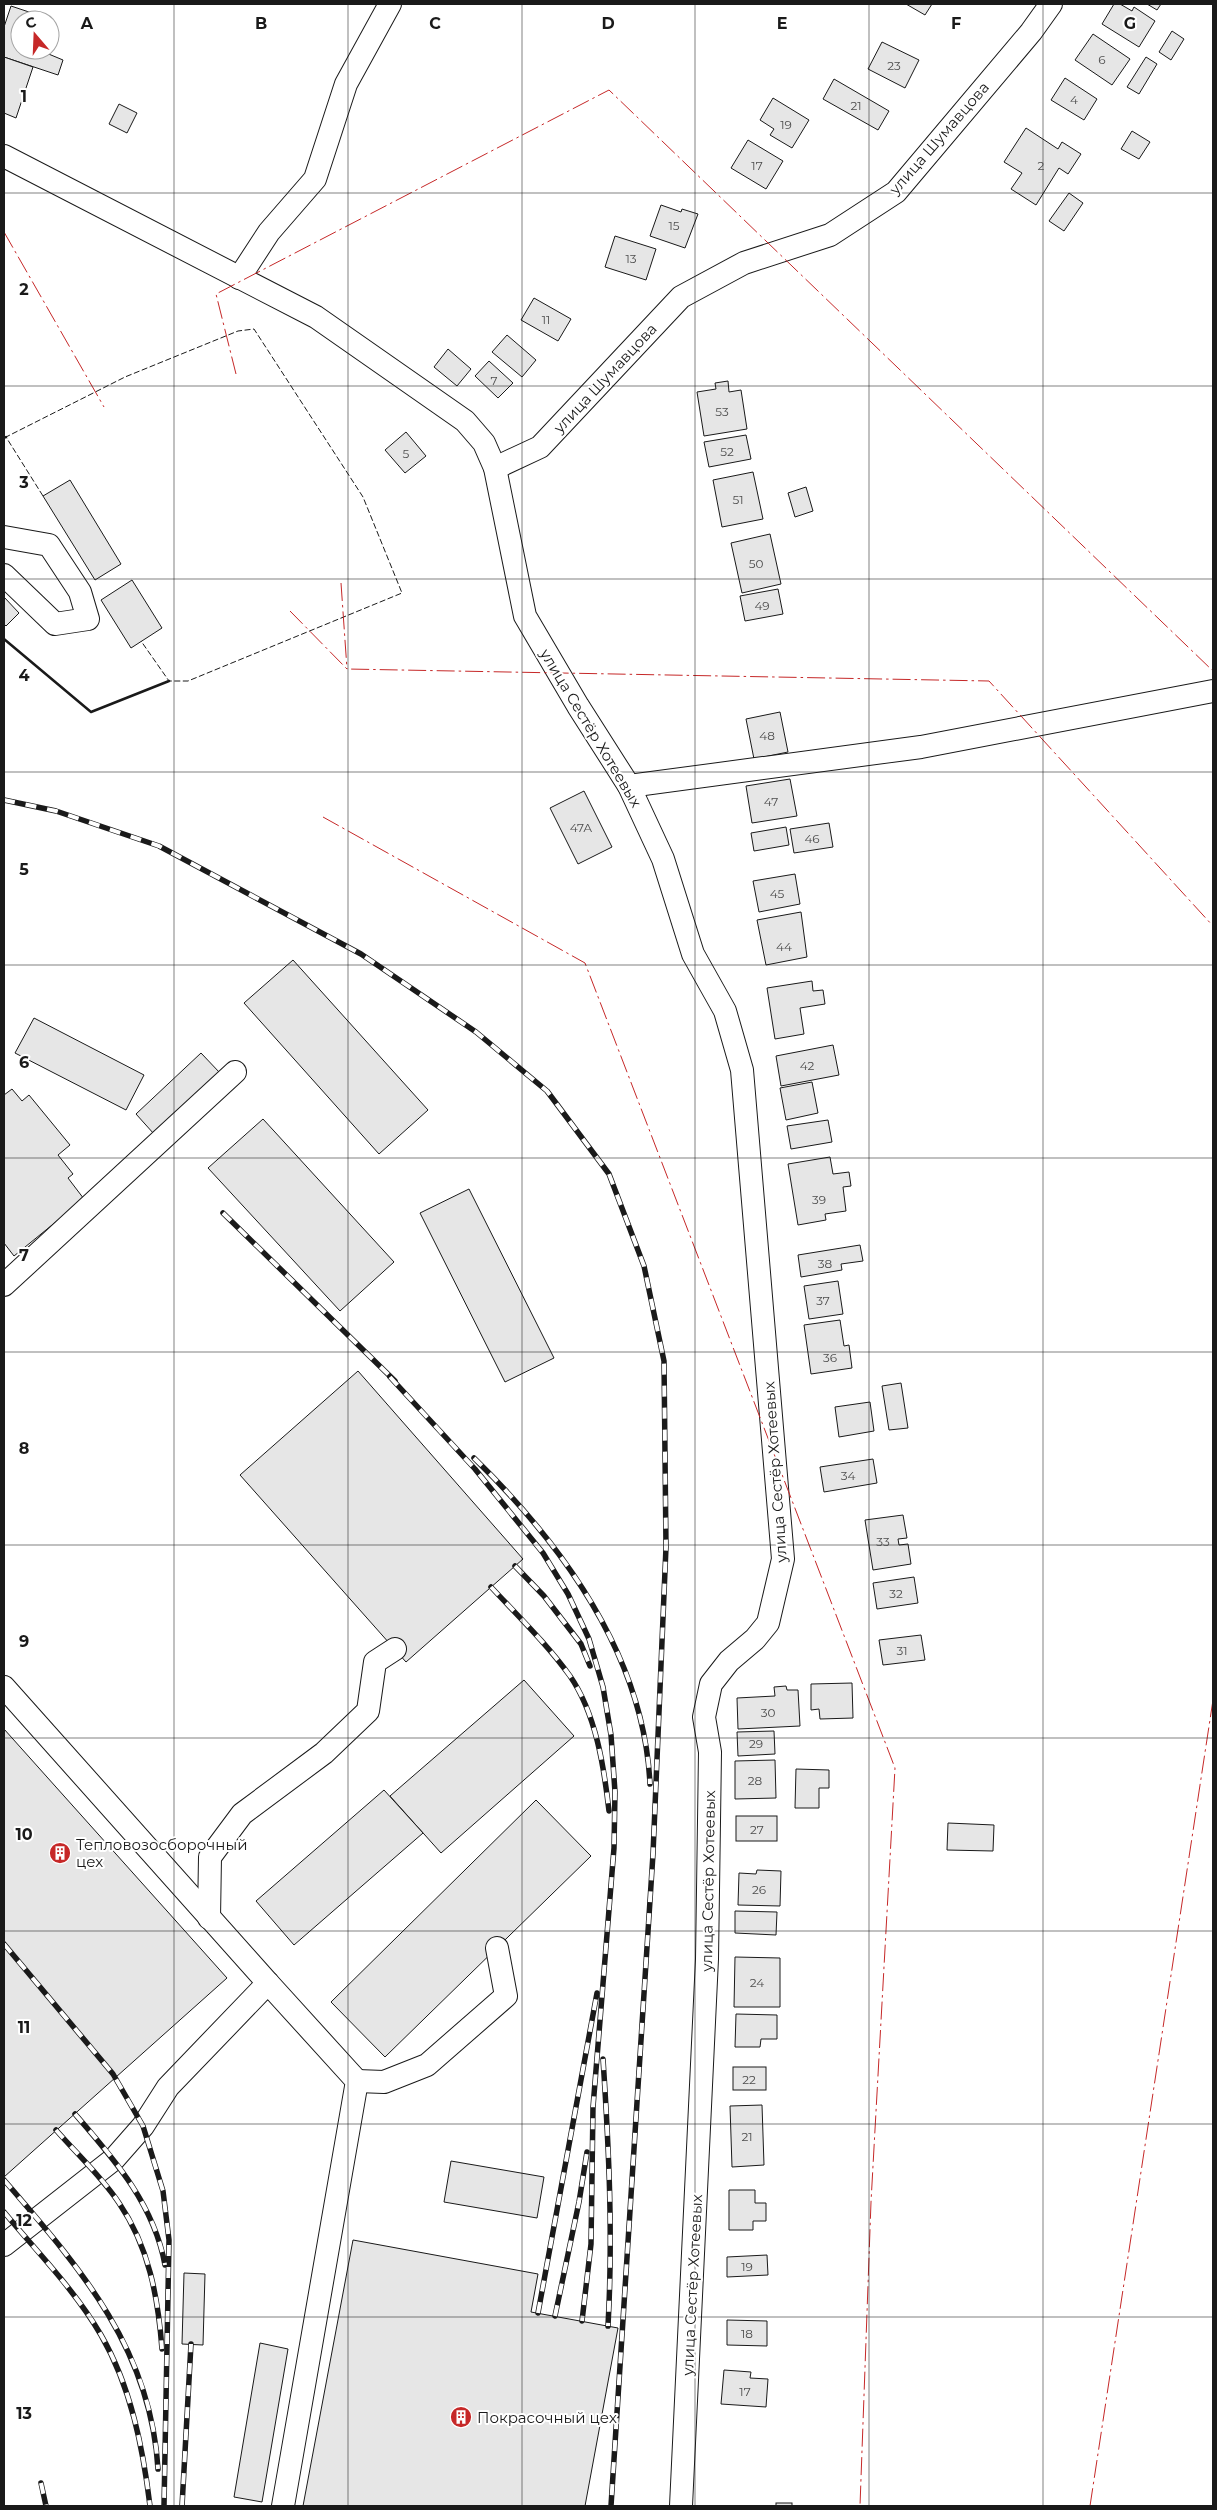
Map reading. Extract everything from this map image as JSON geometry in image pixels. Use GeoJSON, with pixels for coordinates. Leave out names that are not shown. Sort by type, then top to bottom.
{"type":"FeatureCollection","features":[{"type":"Feature","properties":{"kind":"street"},"geometry":{"type":"LineString","coordinates":[[239,278],[269,232],[315,179],[346,84],[390,4]]}},
{"type":"Feature","properties":{"kind":"street","name":"улица Шумавцова"},"geometry":{"type":"LineString","coordinates":[[495,468],[540,447],[681,297],[744,264],[830,235],[896,192],[1031,32],[1051,4]]}},
{"type":"Feature","properties":{"kind":"street","name":"улица Сестёр Хотеевых"},"geometry":{"type":"LineString","coordinates":[[4,156],[316,317],[465,421],[484,443],[495,468],[525,616],[628,786],[663,859],[693,954],[725,1011],[742,1070],[783,1559],[777,1592],[768,1623],[755,1640],[729,1661],[711,1684],[704,1717],[710,1752],[707,1959],[681,2506]]}},
{"type":"Feature","properties":{"kind":"street"},"geometry":{"type":"LineString","coordinates":[[4,537],[49,545],[80,592],[88,619],[55,624],[4,574]]}},
{"type":"Feature","properties":{"kind":"street"},"geometry":{"type":"LineString","coordinates":[[628,786],[921,747],[1213,691]]}},
{"type":"Feature","properties":{"kind":"street"},"geometry":{"type":"LineString","coordinates":[[4,1285],[235,1072]]}},
{"type":"Feature","properties":{"kind":"street"},"geometry":{"type":"LineString","coordinates":[[209,1918],[210,1857],[242,1814],[324,1754],[368,1711],[375,1662],[395,1650]]}},
{"type":"Feature","properties":{"kind":"street"},"geometry":{"type":"LineString","coordinates":[[4,1687],[357,2081],[384,2082],[427,2065],[506,1996],[497,1948]]}},
{"type":"Feature","properties":{"kind":"street"},"geometry":{"type":"LineString","coordinates":[[4,2245],[114,2159],[143,2126],[168,2087],[268,1983]]}},
{"type":"Feature","properties":{"kind":"street"},"geometry":{"type":"LineString","coordinates":[[283,2506],[357,2081]]}},
{"type":"Feature","properties":{"kind":"building"},"geometry":{"type":"Polygon","coordinates":[[[906,4],[932,4],[925,15],[906,4]]]}},
{"type":"Feature","properties":{"kind":"building"},"geometry":{"type":"Polygon","coordinates":[[[1114,4],[1120,4],[1132,11],[1134,7],[1155,21],[1139,47],[1102,24],[1114,4]]]}},
{"type":"Feature","properties":{"kind":"building"},"geometry":{"type":"Polygon","coordinates":[[[1147,4],[1161,4],[1157,10],[1147,4]]]}},
{"type":"Feature","properties":{"kind":"building"},"geometry":{"type":"Polygon","coordinates":[[[11,6],[23,10],[10,10],[10,59],[4,57],[4,27],[11,6]]]}},
{"type":"Feature","properties":{"kind":"building"},"geometry":{"type":"Polygon","coordinates":[[[1172,31],[1184,39],[1171,60],[1159,52],[1172,31]]]}},
{"type":"Feature","properties":{"kind":"building"},"geometry":{"type":"Polygon","coordinates":[[[1093,34],[1130,59],[1112,85],[1075,60],[1093,34]]]}},
{"type":"Feature","properties":{"kind":"building"},"geometry":{"type":"Polygon","coordinates":[[[882,42],[919,60],[905,88],[868,69],[882,42]]]}},
{"type":"Feature","properties":{"kind":"building"},"geometry":{"type":"Polygon","coordinates":[[[4,57],[33,67],[16,118],[4,113],[4,57]]]}},
{"type":"Feature","properties":{"kind":"building"},"geometry":{"type":"Polygon","coordinates":[[[1146,57],[1157,64],[1139,94],[1127,87],[1146,57]]]}},
{"type":"Feature","properties":{"kind":"building"},"geometry":{"type":"Polygon","coordinates":[[[60,59],[63,60],[58,75],[13,60],[60,59]]]}},
{"type":"Feature","properties":{"kind":"building"},"geometry":{"type":"Polygon","coordinates":[[[1065,78],[1097,99],[1084,120],[1051,100],[1065,78]]]}},
{"type":"Feature","properties":{"kind":"building"},"geometry":{"type":"Polygon","coordinates":[[[834,79],[889,111],[878,130],[823,99],[834,79]]]}},
{"type":"Feature","properties":{"kind":"building"},"geometry":{"type":"Polygon","coordinates":[[[773,98],[809,120],[792,148],[770,135],[774,129],[760,120],[773,98]]]}},
{"type":"Feature","properties":{"kind":"building"},"geometry":{"type":"Polygon","coordinates":[[[119,104],[137,113],[127,133],[109,124],[119,104]]]}},
{"type":"Feature","properties":{"kind":"building"},"geometry":{"type":"Polygon","coordinates":[[[1026,128],[1058,149],[1062,142],[1081,154],[1068,174],[1059,168],[1036,205],[1011,189],[1022,173],[1004,162],[1026,128]]]}},
{"type":"Feature","properties":{"kind":"building"},"geometry":{"type":"Polygon","coordinates":[[[1132,131],[1150,142],[1139,159],[1121,149],[1132,131]]]}},
{"type":"Feature","properties":{"kind":"building"},"geometry":{"type":"Polygon","coordinates":[[[748,140],[783,161],[766,189],[731,168],[748,140]]]}},
{"type":"Feature","properties":{"kind":"building"},"geometry":{"type":"Polygon","coordinates":[[[1069,193],[1083,203],[1064,231],[1049,221],[1069,193]]]}},
{"type":"Feature","properties":{"kind":"building"},"geometry":{"type":"Polygon","coordinates":[[[661,205],[681,212],[682,209],[698,214],[685,248],[650,236],[661,205]]]}},
{"type":"Feature","properties":{"kind":"building"},"geometry":{"type":"Polygon","coordinates":[[[615,236],[656,249],[646,280],[605,267],[615,236]]]}},
{"type":"Feature","properties":{"kind":"building"},"geometry":{"type":"Polygon","coordinates":[[[534,298],[571,319],[558,341],[521,320],[534,298]]]}},
{"type":"Feature","properties":{"kind":"building"},"geometry":{"type":"Polygon","coordinates":[[[507,335],[536,360],[522,377],[492,352],[507,335]]]}},
{"type":"Feature","properties":{"kind":"building"},"geometry":{"type":"Polygon","coordinates":[[[448,349],[471,369],[457,386],[434,367],[448,349]]]}},
{"type":"Feature","properties":{"kind":"building"},"geometry":{"type":"Polygon","coordinates":[[[489,361],[513,383],[498,398],[475,376],[489,361]]]}},
{"type":"Feature","properties":{"kind":"building"},"geometry":{"type":"Polygon","coordinates":[[[728,381],[729,392],[741,390],[747,429],[704,436],[697,392],[716,389],[715,383],[728,381]]]}},
{"type":"Feature","properties":{"kind":"building"},"geometry":{"type":"Polygon","coordinates":[[[406,432],[426,456],[405,473],[385,450],[406,432]]]}},
{"type":"Feature","properties":{"kind":"building"},"geometry":{"type":"Polygon","coordinates":[[[746,435],[751,459],[709,467],[704,442],[746,435]]]}},
{"type":"Feature","properties":{"kind":"building"},"geometry":{"type":"Polygon","coordinates":[[[753,472],[763,519],[722,527],[713,480],[753,472]]]}},
{"type":"Feature","properties":{"kind":"building"},"geometry":{"type":"Polygon","coordinates":[[[70,480],[121,564],[95,580],[43,496],[70,480]]]}},
{"type":"Feature","properties":{"kind":"building"},"geometry":{"type":"Polygon","coordinates":[[[806,487],[813,511],[795,517],[788,493],[806,487]]]}},
{"type":"Feature","properties":{"kind":"building"},"geometry":{"type":"Polygon","coordinates":[[[770,534],[781,584],[742,593],[731,543],[770,534]]]}},
{"type":"Feature","properties":{"kind":"building"},"geometry":{"type":"Polygon","coordinates":[[[132,580],[162,628],[131,648],[101,600],[132,580]]]}},
{"type":"Feature","properties":{"kind":"building"},"geometry":{"type":"Polygon","coordinates":[[[778,589],[783,614],[745,621],[740,596],[778,589]]]}},
{"type":"Feature","properties":{"kind":"building"},"geometry":{"type":"Polygon","coordinates":[[[4,597],[19,613],[6,626],[4,624],[4,597]]]}},
{"type":"Feature","properties":{"kind":"building"},"geometry":{"type":"Polygon","coordinates":[[[780,712],[788,752],[754,759],[746,719],[780,712]]]}},
{"type":"Feature","properties":{"kind":"building"},"geometry":{"type":"Polygon","coordinates":[[[790,779],[797,816],[752,823],[746,786],[790,779]]]}},
{"type":"Feature","properties":{"kind":"building"},"geometry":{"type":"Polygon","coordinates":[[[584,791],[612,847],[578,864],[550,808],[584,791]]]}},
{"type":"Feature","properties":{"kind":"building"},"geometry":{"type":"Polygon","coordinates":[[[829,823],[833,847],[794,853],[790,829],[829,823]]]}},
{"type":"Feature","properties":{"kind":"building"},"geometry":{"type":"Polygon","coordinates":[[[786,827],[789,845],[754,851],[751,833],[786,827]]]}},
{"type":"Feature","properties":{"kind":"building"},"geometry":{"type":"Polygon","coordinates":[[[795,874],[800,904],[759,912],[753,881],[795,874]]]}},
{"type":"Feature","properties":{"kind":"building"},"geometry":{"type":"Polygon","coordinates":[[[801,912],[807,957],[766,965],[757,920],[801,912]]]}},
{"type":"Feature","properties":{"kind":"building"},"geometry":{"type":"Polygon","coordinates":[[[293,960],[428,1110],[379,1154],[244,1003],[293,960]]]}},
{"type":"Feature","properties":{"kind":"building"},"geometry":{"type":"Polygon","coordinates":[[[812,981],[813,991],[823,990],[825,1004],[800,1008],[804,1034],[775,1039],[767,988],[812,981]]]}},
{"type":"Feature","properties":{"kind":"building"},"geometry":{"type":"Polygon","coordinates":[[[34,1018],[144,1075],[126,1110],[15,1053],[34,1018]]]}},
{"type":"Feature","properties":{"kind":"building"},"geometry":{"type":"Polygon","coordinates":[[[833,1045],[839,1075],[781,1086],[776,1056],[833,1045]]]}},
{"type":"Feature","properties":{"kind":"building"},"geometry":{"type":"Polygon","coordinates":[[[201,1053],[220,1073],[154,1134],[136,1114],[201,1053]]]}},
{"type":"Feature","properties":{"kind":"building"},"geometry":{"type":"Polygon","coordinates":[[[812,1082],[818,1113],[786,1120],[780,1088],[812,1082]]]}},
{"type":"Feature","properties":{"kind":"building"},"geometry":{"type":"Polygon","coordinates":[[[12,1089],[22,1101],[29,1095],[70,1145],[58,1155],[73,1174],[68,1178],[84,1199],[14,1256],[4,1243],[4,1095],[12,1089]]]}},
{"type":"Feature","properties":{"kind":"building"},"geometry":{"type":"Polygon","coordinates":[[[263,1119],[394,1262],[340,1311],[208,1168],[263,1119]]]}},
{"type":"Feature","properties":{"kind":"building"},"geometry":{"type":"Polygon","coordinates":[[[828,1120],[832,1142],[791,1149],[787,1126],[828,1120]]]}},
{"type":"Feature","properties":{"kind":"building"},"geometry":{"type":"Polygon","coordinates":[[[830,1157],[833,1174],[849,1172],[851,1186],[843,1187],[846,1211],[825,1214],[826,1220],[798,1225],[788,1164],[830,1157]]]}},
{"type":"Feature","properties":{"kind":"building"},"geometry":{"type":"Polygon","coordinates":[[[469,1189],[554,1358],[505,1382],[420,1213],[469,1189]]]}},
{"type":"Feature","properties":{"kind":"building"},"geometry":{"type":"Polygon","coordinates":[[[860,1245],[863,1261],[841,1264],[842,1270],[801,1277],[798,1255],[860,1245]]]}},
{"type":"Feature","properties":{"kind":"building"},"geometry":{"type":"Polygon","coordinates":[[[838,1281],[843,1314],[809,1319],[804,1286],[838,1281]]]}},
{"type":"Feature","properties":{"kind":"building"},"geometry":{"type":"Polygon","coordinates":[[[840,1320],[844,1346],[849,1345],[852,1368],[811,1374],[804,1325],[840,1320]]]}},
{"type":"Feature","properties":{"kind":"building"},"geometry":{"type":"Polygon","coordinates":[[[358,1371],[523,1559],[406,1662],[240,1475],[358,1371]]]}},
{"type":"Feature","properties":{"kind":"building"},"geometry":{"type":"Polygon","coordinates":[[[901,1383],[908,1428],[889,1430],[882,1386],[901,1383]]]}},
{"type":"Feature","properties":{"kind":"building"},"geometry":{"type":"Polygon","coordinates":[[[870,1402],[874,1431],[839,1437],[835,1407],[870,1402]]]}},
{"type":"Feature","properties":{"kind":"building"},"geometry":{"type":"Polygon","coordinates":[[[873,1459],[877,1483],[824,1492],[820,1467],[873,1459]]]}},
{"type":"Feature","properties":{"kind":"building"},"geometry":{"type":"Polygon","coordinates":[[[903,1515],[907,1538],[898,1539],[899,1545],[908,1544],[911,1564],[873,1570],[865,1520],[903,1515]]]}},
{"type":"Feature","properties":{"kind":"building"},"geometry":{"type":"Polygon","coordinates":[[[914,1577],[918,1603],[877,1609],[873,1583],[914,1577]]]}},
{"type":"Feature","properties":{"kind":"building"},"geometry":{"type":"Polygon","coordinates":[[[921,1635],[925,1660],[883,1665],[879,1640],[921,1635]]]}},
{"type":"Feature","properties":{"kind":"building"},"geometry":{"type":"Polygon","coordinates":[[[524,1680],[574,1736],[441,1853],[390,1796],[524,1680]]]}},
{"type":"Feature","properties":{"kind":"building"},"geometry":{"type":"Polygon","coordinates":[[[852,1683],[853,1718],[820,1719],[819,1709],[811,1710],[811,1684],[852,1683]]]}},
{"type":"Feature","properties":{"kind":"building"},"geometry":{"type":"Polygon","coordinates":[[[786,1686],[787,1690],[798,1690],[800,1726],[738,1729],[737,1698],[775,1696],[774,1687],[786,1686]]]}},
{"type":"Feature","properties":{"kind":"building","name":"Тепловозосборочный цех"},"geometry":{"type":"Polygon","coordinates":[[[4,1729],[227,1978],[4,2177],[4,1729]]]}},
{"type":"Feature","properties":{"kind":"building"},"geometry":{"type":"Polygon","coordinates":[[[774,1731],[775,1754],[738,1756],[737,1732],[774,1731]]]}},
{"type":"Feature","properties":{"kind":"building"},"geometry":{"type":"Polygon","coordinates":[[[775,1760],[776,1798],[735,1799],[735,1761],[775,1760]]]}},
{"type":"Feature","properties":{"kind":"building"},"geometry":{"type":"Polygon","coordinates":[[[796,1769],[829,1770],[829,1788],[819,1788],[819,1808],[795,1808],[796,1769]]]}},
{"type":"Feature","properties":{"kind":"building"},"geometry":{"type":"Polygon","coordinates":[[[384,1790],[423,1833],[294,1945],[256,1901],[384,1790]]]}},
{"type":"Feature","properties":{"kind":"building"},"geometry":{"type":"Polygon","coordinates":[[[536,1800],[591,1856],[385,2057],[331,2002],[536,1800]]]}},
{"type":"Feature","properties":{"kind":"building"},"geometry":{"type":"Polygon","coordinates":[[[736,1816],[777,1816],[777,1841],[736,1841],[736,1816]]]}},
{"type":"Feature","properties":{"kind":"building"},"geometry":{"type":"Polygon","coordinates":[[[948,1823],[994,1825],[993,1851],[947,1850],[948,1823]]]}},
{"type":"Feature","properties":{"kind":"building"},"geometry":{"type":"Polygon","coordinates":[[[757,1870],[781,1871],[780,1906],[738,1905],[739,1873],[756,1874],[757,1870]]]}},
{"type":"Feature","properties":{"kind":"building"},"geometry":{"type":"Polygon","coordinates":[[[735,1911],[777,1912],[776,1935],[735,1933],[735,1911]]]}},
{"type":"Feature","properties":{"kind":"building"},"geometry":{"type":"Polygon","coordinates":[[[735,1957],[780,1958],[780,2007],[734,2007],[735,1957]]]}},
{"type":"Feature","properties":{"kind":"building"},"geometry":{"type":"Polygon","coordinates":[[[736,2014],[777,2015],[777,2039],[761,2039],[760,2047],[735,2047],[736,2014]]]}},
{"type":"Feature","properties":{"kind":"building"},"geometry":{"type":"Polygon","coordinates":[[[733,2067],[766,2067],[766,2090],[733,2090],[733,2067]]]}},
{"type":"Feature","properties":{"kind":"building"},"geometry":{"type":"Polygon","coordinates":[[[762,2105],[764,2165],[732,2167],[730,2106],[762,2105]]]}},
{"type":"Feature","properties":{"kind":"building"},"geometry":{"type":"Polygon","coordinates":[[[451,2161],[544,2177],[537,2218],[444,2202],[451,2161]]]}},
{"type":"Feature","properties":{"kind":"building"},"geometry":{"type":"Polygon","coordinates":[[[729,2190],[755,2190],[755,2203],[766,2203],[766,2221],[753,2221],[753,2230],[729,2230],[729,2190]]]}},
{"type":"Feature","properties":{"kind":"building","name":"Покрасочный цех"},"geometry":{"type":"Polygon","coordinates":[[[353,2240],[538,2274],[531,2312],[618,2328],[585,2506],[303,2506],[353,2240]]]}},
{"type":"Feature","properties":{"kind":"building"},"geometry":{"type":"Polygon","coordinates":[[[767,2255],[768,2275],[727,2277],[727,2257],[767,2255]]]}},
{"type":"Feature","properties":{"kind":"building"},"geometry":{"type":"Polygon","coordinates":[[[184,2273],[205,2274],[203,2345],[182,2344],[184,2273]]]}},
{"type":"Feature","properties":{"kind":"building"},"geometry":{"type":"Polygon","coordinates":[[[727,2320],[767,2321],[767,2346],[727,2345],[727,2320]]]}},
{"type":"Feature","properties":{"kind":"building"},"geometry":{"type":"Polygon","coordinates":[[[260,2343],[288,2349],[262,2502],[234,2497],[260,2343]]]}},
{"type":"Feature","properties":{"kind":"building"},"geometry":{"type":"Polygon","coordinates":[[[724,2370],[751,2372],[750,2378],[768,2379],[766,2407],[721,2404],[724,2370]]]}},
{"type":"Feature","properties":{"kind":"building"},"geometry":{"type":"Polygon","coordinates":[[[776,2503],[792,2503],[792,2506],[776,2506],[776,2503]]]}},
{"type":"Feature","properties":{"kind":"railway"},"geometry":{"type":"LineString","coordinates":[[4,800],[56,811],[159,846],[361,954],[476,1032],[547,1091],[609,1174],[644,1266],[664,1361],[666,1547],[653,1854],[611,2506]]}},
{"type":"Feature","properties":{"kind":"railway"},"geometry":{"type":"LineString","coordinates":[[223,1213],[395,1381]]}},
{"type":"Feature","properties":{"kind":"railway"},"geometry":{"type":"LineString","coordinates":[[390,1377],[475,1469],[543,1553],[568,1594],[589,1639],[603,1687],[611,1735],[615,1792],[614,1848],[593,2107],[591,2244],[582,2321]]}},
{"type":"Feature","properties":{"kind":"railway"},"geometry":{"type":"LineString","coordinates":[[474,1458],[538,1528],[567,1566],[593,1606],[615,1648],[632,1691],[644,1737],[650,1784]]}},
{"type":"Feature","properties":{"kind":"railway"},"geometry":{"type":"LineString","coordinates":[[515,1566],[544,1596],[581,1644],[590,1666]]}},
{"type":"Feature","properties":{"kind":"railway"},"geometry":{"type":"LineString","coordinates":[[491,1587],[552,1653],[579,1691],[597,1741],[609,1811]]}},
{"type":"Feature","properties":{"kind":"railway"},"geometry":{"type":"LineString","coordinates":[[4,1944],[113,2074],[143,2126],[163,2191],[169,2240],[164,2506]]}},
{"type":"Feature","properties":{"kind":"railway"},"geometry":{"type":"LineString","coordinates":[[538,2313],[597,1993]]}},
{"type":"Feature","properties":{"kind":"railway"},"geometry":{"type":"LineString","coordinates":[[603,2059],[610,2192],[608,2326]]}},
{"type":"Feature","properties":{"kind":"railway"},"geometry":{"type":"LineString","coordinates":[[75,2114],[118,2165],[142,2202],[160,2243],[165,2265]]}},
{"type":"Feature","properties":{"kind":"railway"},"geometry":{"type":"LineString","coordinates":[[56,2130],[112,2193],[138,2237],[155,2292],[162,2349]]}},
{"type":"Feature","properties":{"kind":"railway"},"geometry":{"type":"LineString","coordinates":[[555,2316],[579,2202],[587,2152]]}},
{"type":"Feature","properties":{"kind":"railway"},"geometry":{"type":"LineString","coordinates":[[4,2180],[59,2245],[84,2278],[126,2347],[142,2385],[152,2425],[158,2469]]}},
{"type":"Feature","properties":{"kind":"railway"},"geometry":{"type":"LineString","coordinates":[[4,2212],[80,2302],[111,2355],[128,2397],[134,2418],[144,2462],[150,2506]]}},
{"type":"Feature","properties":{"kind":"railway"},"geometry":{"type":"LineString","coordinates":[[182,2506],[191,2344]]}},
{"type":"Feature","properties":{"kind":"railway"},"geometry":{"type":"LineString","coordinates":[[41,2483],[46,2506]]}},
{"type":"Feature","properties":{"kind":"fence"},"geometry":{"type":"LineString","coordinates":[[43,496],[6,437],[125,377],[238,331],[254,329],[363,497],[402,593],[188,681],[169,681],[141,641]]}},
{"type":"Feature","properties":{"kind":"wall"},"geometry":{"type":"LineString","coordinates":[[4,639],[91,712],[169,681]]}},
{"type":"Feature","properties":{"kind":"power"},"geometry":{"type":"LineString","coordinates":[[236,374],[216,294],[609,90],[1213,671]]}},
{"type":"Feature","properties":{"kind":"power"},"geometry":{"type":"LineString","coordinates":[[4,232],[104,407]]}},
{"type":"Feature","properties":{"kind":"power"},"geometry":{"type":"LineString","coordinates":[[341,583],[347,669]]}},
{"type":"Feature","properties":{"kind":"power"},"geometry":{"type":"LineString","coordinates":[[290,611],[347,669],[989,681],[1213,926]]}},
{"type":"Feature","properties":{"kind":"power"},"geometry":{"type":"LineString","coordinates":[[323,817],[585,963],[895,1768],[871,2202],[860,2506]]}},
{"type":"Feature","properties":{"kind":"power"},"geometry":{"type":"LineString","coordinates":[[1090,2506],[1213,1700]]}},
{"type":"Feature","properties":{"kind":"place","name":"Тепловозосборочный цех"},"geometry":{"type":"Point","coordinates":[60,1853]}},
{"type":"Feature","properties":{"kind":"place","name":"Покрасочный цех"},"geometry":{"type":"Point","coordinates":[461,2417]}}]}
